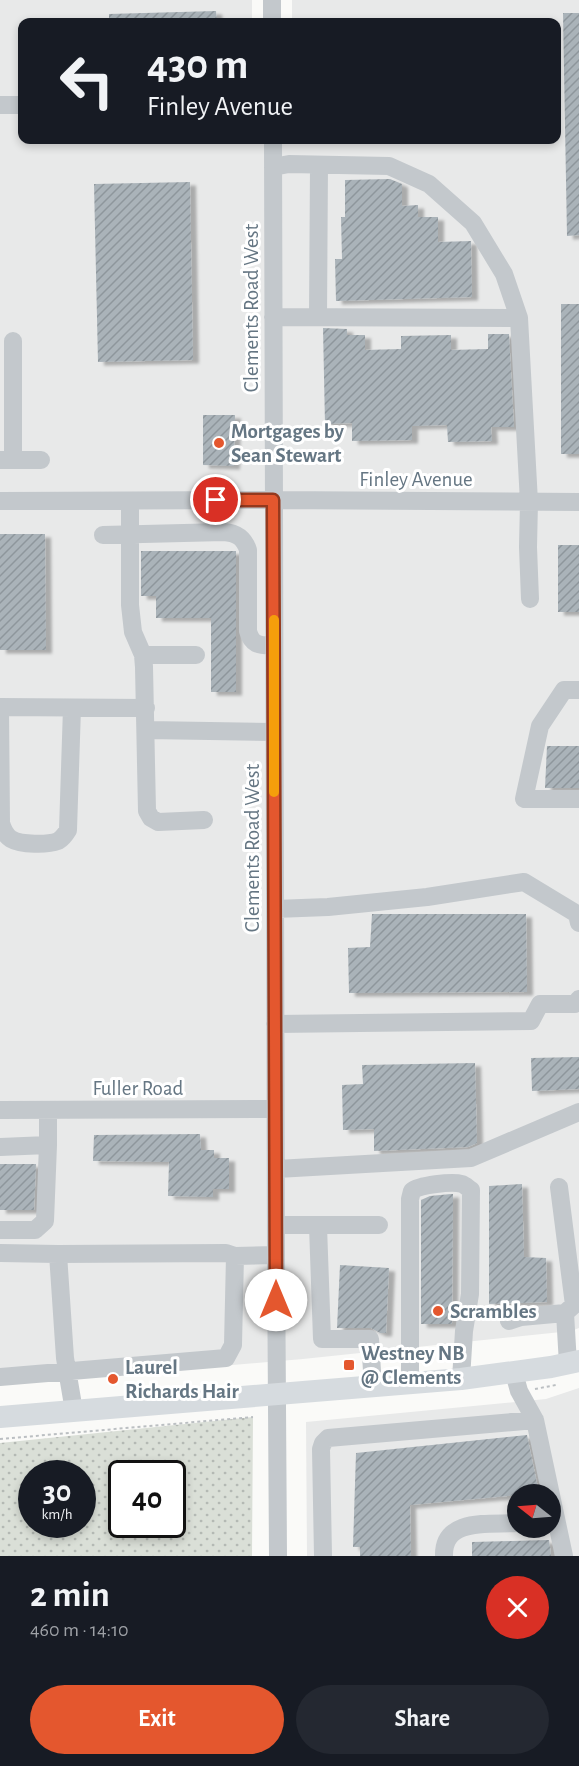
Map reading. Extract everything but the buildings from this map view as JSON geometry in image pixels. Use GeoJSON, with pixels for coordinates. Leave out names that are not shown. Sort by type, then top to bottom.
{"type":"FeatureCollection","features":[{"type":"Feature","properties":{"kind":"main road"},"geometry":{"type":"LineString","coordinates":[[0,1417],[410,1384],[514,1373],[574,1362]]}},
{"type":"Feature","properties":{"kind":"street"},"geometry":{"type":"LineString","coordinates":[[272,0],[272,18]]}},
{"type":"Feature","properties":{"kind":"street"},"geometry":{"type":"LineString","coordinates":[[0,105],[18,105]]}},
{"type":"Feature","properties":{"kind":"street","name":"Clements Road West"},"geometry":{"type":"LineString","coordinates":[[273,144],[273,732],[278,1556]]}},
{"type":"Feature","properties":{"kind":"street"},"geometry":{"type":"LineString","coordinates":[[273,167],[289,164],[389,166],[429,184],[473,224],[504,274],[519,318],[529,502],[530,599]]}},
{"type":"Feature","properties":{"kind":"street"},"geometry":{"type":"LineString","coordinates":[[318,317],[320,165]]}},
{"type":"Feature","properties":{"kind":"street"},"geometry":{"type":"LineString","coordinates":[[273,317],[519,318]]}},
{"type":"Feature","properties":{"kind":"street"},"geometry":{"type":"LineString","coordinates":[[13,341],[6,460],[41,460]]}},
{"type":"Feature","properties":{"kind":"street","name":"Finley Avenue"},"geometry":{"type":"LineString","coordinates":[[0,501],[579,502]]}},
{"type":"Feature","properties":{"kind":"street"},"geometry":{"type":"LineString","coordinates":[[130,501],[130,605],[133,632],[143,655],[147,730],[147,812],[158,822],[204,820]]}},
{"type":"Feature","properties":{"kind":"street"},"geometry":{"type":"LineString","coordinates":[[103,535],[233,532],[245,542],[248,550],[250,566],[248,631],[250,638],[252,642],[259,645],[273,646]]}},
{"type":"Feature","properties":{"kind":"street"},"geometry":{"type":"LineString","coordinates":[[143,655],[196,654]]}},
{"type":"Feature","properties":{"kind":"street"},"geometry":{"type":"LineString","coordinates":[[579,690],[564,690],[540,726],[524,799],[579,799]]}},
{"type":"Feature","properties":{"kind":"street"},"geometry":{"type":"LineString","coordinates":[[72,708],[68,830],[56,842],[12,840],[4,832],[1,823],[0,707],[146,708]]}},
{"type":"Feature","properties":{"kind":"street"},"geometry":{"type":"LineString","coordinates":[[147,730],[273,732]]}},
{"type":"Feature","properties":{"kind":"street"},"geometry":{"type":"LineString","coordinates":[[275,909],[328,907],[427,897],[524,882],[577,914],[579,923]]}},
{"type":"Feature","properties":{"kind":"street"},"geometry":{"type":"LineString","coordinates":[[275,1024],[531,1021],[540,1004],[575,1004],[579,999]]}},
{"type":"Feature","properties":{"kind":"street","name":"Fuller Road"},"geometry":{"type":"LineString","coordinates":[[0,1110],[275,1109]]}},
{"type":"Feature","properties":{"kind":"street"},"geometry":{"type":"LineString","coordinates":[[0,1230],[34,1230],[45,1221],[48,1111]]}},
{"type":"Feature","properties":{"kind":"street"},"geometry":{"type":"LineString","coordinates":[[277,1169],[471,1158],[579,1112]]}},
{"type":"Feature","properties":{"kind":"street"},"geometry":{"type":"LineString","coordinates":[[0,1147],[48,1145]]}},
{"type":"Feature","properties":{"kind":"street"},"geometry":{"type":"LineString","coordinates":[[410,1384],[410,1199],[412,1191],[417,1186],[454,1184],[464,1185],[471,1190],[470,1294],[464,1331],[461,1379]]}},
{"type":"Feature","properties":{"kind":"street"},"geometry":{"type":"LineString","coordinates":[[509,1321],[521,1317],[565,1312],[574,1305],[559,1187]]}},
{"type":"Feature","properties":{"kind":"street"},"geometry":{"type":"LineString","coordinates":[[276,1225],[379,1226]]}},
{"type":"Feature","properties":{"kind":"street"},"geometry":{"type":"LineString","coordinates":[[318,1226],[322,1339],[370,1339],[373,1387]]}},
{"type":"Feature","properties":{"kind":"street"},"geometry":{"type":"LineString","coordinates":[[0,1253],[276,1255]]}},
{"type":"Feature","properties":{"kind":"street"},"geometry":{"type":"LineString","coordinates":[[58,1254],[67,1371],[74,1411]]}},
{"type":"Feature","properties":{"kind":"street"},"geometry":{"type":"LineString","coordinates":[[0,1377],[226,1358],[232,1346],[235,1256]]}},
{"type":"Feature","properties":{"kind":"street"},"geometry":{"type":"LineString","coordinates":[[565,1312],[574,1362]]}},
{"type":"Feature","properties":{"kind":"street"},"geometry":{"type":"LineString","coordinates":[[514,1373],[519,1391],[535,1420],[547,1484]]}},
{"type":"Feature","properties":{"kind":"street"},"geometry":{"type":"LineString","coordinates":[[323,1556],[321,1449],[328,1438],[535,1420]]}},
{"type":"Feature","properties":{"kind":"street"},"geometry":{"type":"LineString","coordinates":[[444,1556],[445,1543],[456,1529],[466,1526],[507,1524]]}},
{"type":"Feature","properties":{"kind":"street"},"geometry":{"type":"LineString","coordinates":[[559,1538],[564,1556]]}},
{"type":"Feature","properties":{"kind":"path"},"geometry":{"type":"LineString","coordinates":[[0,1439],[253,1417]]}},
{"type":"Feature","properties":{"kind":"shaded area"},"geometry":{"type":"Polygon","coordinates":[[[0,0],[252,0],[252,18],[18,18],[18,144],[561,144],[561,18],[292,18],[292,0],[579,0],[579,1328],[571,1331],[303,1359],[0,1385],[0,0]]]}},
{"type":"Feature","properties":{"kind":"shaded area"},"geometry":{"type":"Polygon","coordinates":[[[579,1388],[579,1556],[307,1556],[306,1422],[546,1399],[579,1388]]]}},
{"type":"Feature","properties":{"kind":"shaded area"},"geometry":{"type":"Polygon","coordinates":[[[253,1417],[252,1556],[0,1556],[0,1443],[253,1417]]]}},
{"type":"Feature","properties":{"kind":"slow traffic"},"geometry":{"type":"LineString","coordinates":[[274,620],[274,792]]}},
{"type":"Feature","properties":{"kind":"place","name":"Mortgages by Sean Stewart"},"geometry":{"type":"Point","coordinates":[219,443]}},
{"type":"Feature","properties":{"kind":"place","name":"Scrambles"},"geometry":{"type":"Point","coordinates":[438,1311]}},
{"type":"Feature","properties":{"kind":"place","name":"Westney NB @ Clements"},"geometry":{"type":"Point","coordinates":[349,1365]}},
{"type":"Feature","properties":{"kind":"place","name":"Laurel Richards Hair"},"geometry":{"type":"Point","coordinates":[113,1379]}},
{"type":"Feature","properties":{"kind":"route"},"geometry":{"type":"LineString","coordinates":[[216,500],[273,500],[276,1300]]}}]}
